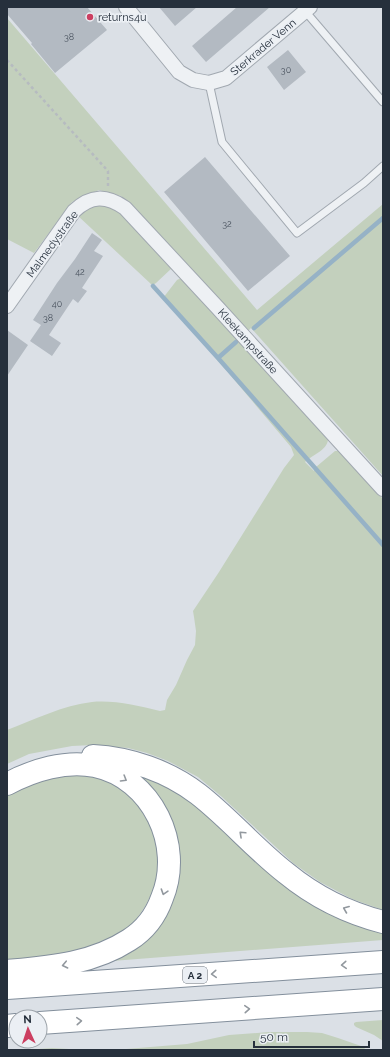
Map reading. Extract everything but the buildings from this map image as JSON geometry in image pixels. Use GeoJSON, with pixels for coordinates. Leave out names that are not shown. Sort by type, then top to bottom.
{"type":"FeatureCollection","features":[{"type":"Feature","properties":{"kind":"highway"},"geometry":{"type":"LineString","coordinates":[[7,773],[46,759],[70,755],[107,757],[149,768],[180,782],[197,794],[286,874],[309,890],[347,910],[383,922]]}},
{"type":"Feature","properties":{"kind":"highway"},"geometry":{"type":"LineString","coordinates":[[7,784],[32,773],[66,765],[87,765],[114,773],[131,783],[144,795],[155,810],[167,838],[169,859],[166,890],[157,909],[145,927],[130,939],[113,949],[87,959],[64,965],[7,971]]}},
{"type":"Feature","properties":{"kind":"highway","name":"A 2"},"geometry":{"type":"LineString","coordinates":[[7,988],[383,962]]}},
{"type":"Feature","properties":{"kind":"highway"},"geometry":{"type":"LineString","coordinates":[[48,1023],[383,999]]}},
{"type":"Feature","properties":{"kind":"street"},"geometry":{"type":"LineString","coordinates":[[126,7],[179,72],[194,80],[209,83]]}},
{"type":"Feature","properties":{"kind":"street","name":"Sterkrader Venn"},"geometry":{"type":"LineString","coordinates":[[209,83],[226,78],[308,9]]}},
{"type":"Feature","properties":{"kind":"street","name":"Malmedystraße"},"geometry":{"type":"LineString","coordinates":[[7,306],[74,211],[92,200],[108,200]]}},
{"type":"Feature","properties":{"kind":"street","name":"Kleekampstraße"},"geometry":{"type":"LineString","coordinates":[[108,200],[116,202],[125,208],[383,489]]}},
{"type":"Feature","properties":{"kind":"lane"},"geometry":{"type":"LineString","coordinates":[[308,9],[383,102]]}},
{"type":"Feature","properties":{"kind":"lane"},"geometry":{"type":"LineString","coordinates":[[209,83],[222,142],[297,234],[364,183],[383,166]]}},
{"type":"Feature","properties":{"kind":"path"},"geometry":{"type":"LineString","coordinates":[[7,60],[108,171],[108,200]]}},
{"type":"Feature","properties":{"kind":"green space"},"geometry":{"type":"Polygon","coordinates":[[[7,18],[257,310],[383,204],[383,476],[251,328],[248,331],[121,196],[99,190],[72,202],[34,253],[7,239],[7,18]]]}},
{"type":"Feature","properties":{"kind":"green space"},"geometry":{"type":"Polygon","coordinates":[[[103,205],[117,210],[172,268],[153,285],[77,215],[88,207],[103,205]]]}},
{"type":"Feature","properties":{"kind":"green space"},"geometry":{"type":"Polygon","coordinates":[[[181,278],[328,439],[323,449],[305,462],[314,471],[316,467],[335,451],[338,451],[383,499],[383,910],[352,899],[320,882],[293,863],[222,797],[198,777],[168,761],[128,748],[93,745],[72,746],[29,754],[7,764],[7,730],[49,713],[70,706],[92,702],[109,702],[160,711],[165,710],[167,700],[176,685],[195,645],[196,631],[193,611],[284,468],[294,455],[291,447],[163,298],[177,280],[181,278]]]}},
{"type":"Feature","properties":{"kind":"green space"},"geometry":{"type":"Polygon","coordinates":[[[145,771],[383,929],[383,940],[112,961],[174,874],[135,779],[145,771]]]}},
{"type":"Feature","properties":{"kind":"green space"},"geometry":{"type":"Polygon","coordinates":[[[65,772],[105,778],[122,789],[142,807],[157,841],[159,859],[156,884],[146,905],[134,923],[120,935],[91,950],[7,965],[7,790],[65,772]]]}},
{"type":"Feature","properties":{"kind":"green space"},"geometry":{"type":"Polygon","coordinates":[[[383,1020],[383,1041],[354,1025],[356,1022],[383,1020]]]}},
{"type":"Feature","properties":{"kind":"green space"},"geometry":{"type":"Polygon","coordinates":[[[269,1032],[322,1033],[361,1046],[367,1050],[114,1050],[187,1044],[229,1035],[269,1032]]]}},
{"type":"Feature","properties":{"kind":"green space"},"geometry":{"type":"Polygon","coordinates":[[[52,1048],[86,1050],[24,1050],[52,1048]]]}},
{"type":"Feature","properties":{"kind":"waterway"},"geometry":{"type":"LineString","coordinates":[[254,328],[383,218]]}},
{"type":"Feature","properties":{"kind":"waterway"},"geometry":{"type":"LineString","coordinates":[[153,286],[383,545]]}},
{"type":"Feature","properties":{"kind":"waterway"},"geometry":{"type":"LineString","coordinates":[[218,358],[236,342]]}},
{"type":"Feature","properties":{"kind":"place","name":"returns4u"},"geometry":{"type":"Point","coordinates":[90,17]}}]}
